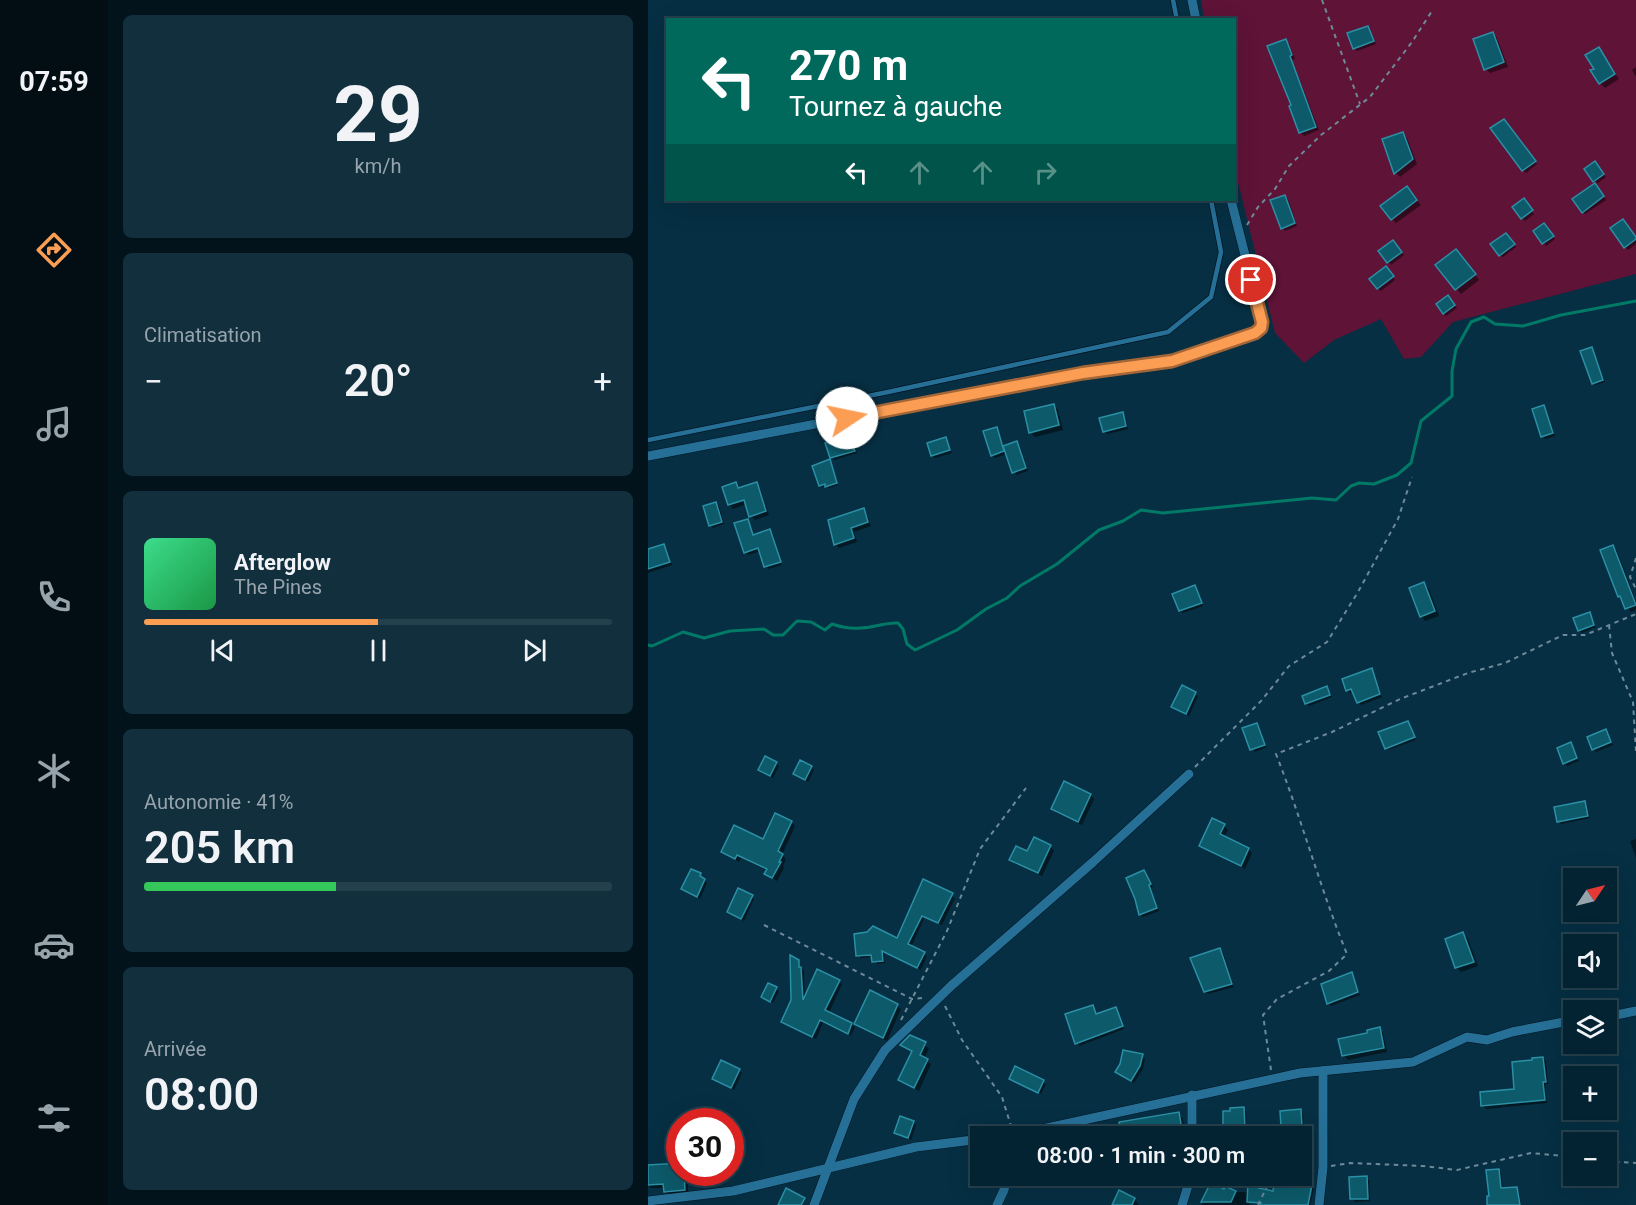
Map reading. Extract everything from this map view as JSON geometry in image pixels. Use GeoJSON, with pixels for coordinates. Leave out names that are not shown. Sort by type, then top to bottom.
{"type":"FeatureCollection","features":[{"type":"Feature","properties":{"kind":"street"},"geometry":{"type":"LineString","coordinates":[[1192,0],[1196,18]]}},
{"type":"Feature","properties":{"kind":"street"},"geometry":{"type":"LineString","coordinates":[[648,456],[1083,373],[1172,361],[1255,333],[1261,328],[1262,322],[1231,201]]}},
{"type":"Feature","properties":{"kind":"street"},"geometry":{"type":"LineString","coordinates":[[814,1205],[854,1099],[885,1050],[940,997],[1189,774]]}},
{"type":"Feature","properties":{"kind":"street"},"geometry":{"type":"LineString","coordinates":[[1617,1015],[1636,1011]]}},
{"type":"Feature","properties":{"kind":"street"},"geometry":{"type":"LineString","coordinates":[[1057,1126],[1272,1079],[1323,1071],[1413,1062],[1467,1037],[1487,1040],[1512,1032],[1563,1022]]}},
{"type":"Feature","properties":{"kind":"street"},"geometry":{"type":"LineString","coordinates":[[1319,1205],[1323,1167],[1323,1071]]}},
{"type":"Feature","properties":{"kind":"street"},"geometry":{"type":"LineString","coordinates":[[1192,1095],[1192,1126]]}},
{"type":"Feature","properties":{"kind":"street"},"geometry":{"type":"LineString","coordinates":[[648,1201],[733,1191],[916,1147],[970,1140]]}},
{"type":"Feature","properties":{"kind":"street"},"geometry":{"type":"LineString","coordinates":[[997,1205],[1005,1186]]}},
{"type":"Feature","properties":{"kind":"street"},"geometry":{"type":"LineString","coordinates":[[1182,1205],[1188,1186]]}},
{"type":"Feature","properties":{"kind":"lane"},"geometry":{"type":"LineString","coordinates":[[1173,0],[1177,18]]}},
{"type":"Feature","properties":{"kind":"lane"},"geometry":{"type":"LineString","coordinates":[[648,440],[888,392],[1168,332],[1211,297],[1221,252],[1211,201]]}},
{"type":"Feature","properties":{"kind":"path"},"geometry":{"type":"LineString","coordinates":[[1322,0],[1360,105]]}},
{"type":"Feature","properties":{"kind":"path"},"geometry":{"type":"LineString","coordinates":[[1240,238],[1258,207],[1275,189],[1289,166],[1321,135],[1370,97],[1412,42],[1432,11]]}},
{"type":"Feature","properties":{"kind":"path"},"geometry":{"type":"LineString","coordinates":[[1189,774],[1261,701],[1289,666],[1327,642],[1358,592],[1398,519],[1412,477]]}},
{"type":"Feature","properties":{"kind":"path"},"geometry":{"type":"LineString","coordinates":[[1636,558],[1630,577],[1636,589]]}},
{"type":"Feature","properties":{"kind":"path"},"geometry":{"type":"LineString","coordinates":[[1272,1079],[1263,1015],[1277,999],[1329,971],[1347,954],[1328,908],[1294,800],[1276,754],[1332,732],[1410,696],[1468,673],[1505,663],[1563,635],[1585,635],[1636,614]]}},
{"type":"Feature","properties":{"kind":"path"},"geometry":{"type":"LineString","coordinates":[[1609,625],[1612,652],[1633,702],[1636,752]]}},
{"type":"Feature","properties":{"kind":"path"},"geometry":{"type":"LineString","coordinates":[[896,1029],[947,931],[980,849],[1026,788]]}},
{"type":"Feature","properties":{"kind":"path"},"geometry":{"type":"LineString","coordinates":[[764,925],[912,999],[940,997],[963,1040],[1002,1097],[1011,1126]]}},
{"type":"Feature","properties":{"kind":"path"},"geometry":{"type":"LineString","coordinates":[[1312,1170],[1350,1163],[1457,1170],[1531,1153],[1563,1156]]}},
{"type":"Feature","properties":{"kind":"path"},"geometry":{"type":"LineString","coordinates":[[1617,1162],[1636,1163]]}},
{"type":"Feature","properties":{"kind":"path"},"geometry":{"type":"LineString","coordinates":[[1258,1205],[1267,1186]]}},
{"type":"Feature","properties":{"kind":"shaded area"},"geometry":{"type":"Polygon","coordinates":[[[1201,0],[1636,0],[1636,274],[1453,322],[1421,357],[1404,359],[1381,319],[1334,340],[1304,363],[1275,333],[1236,174],[1236,18],[1204,18],[1201,0]]]}},
{"type":"Feature","properties":{"kind":"building"},"geometry":{"type":"Polygon","coordinates":[[[1368,26],[1374,41],[1353,49],[1347,33],[1368,26]]]}},
{"type":"Feature","properties":{"kind":"building"},"geometry":{"type":"Polygon","coordinates":[[[1493,32],[1504,62],[1484,70],[1473,39],[1493,32]]]}},
{"type":"Feature","properties":{"kind":"building"},"geometry":{"type":"Polygon","coordinates":[[[1286,39],[1316,127],[1299,133],[1289,106],[1291,105],[1267,46],[1286,39]]]}},
{"type":"Feature","properties":{"kind":"building"},"geometry":{"type":"Polygon","coordinates":[[[1599,47],[1615,74],[1599,84],[1590,70],[1594,69],[1585,55],[1599,47]]]}},
{"type":"Feature","properties":{"kind":"building"},"geometry":{"type":"Polygon","coordinates":[[[1504,119],[1536,161],[1522,171],[1490,128],[1504,119]]]}},
{"type":"Feature","properties":{"kind":"building"},"geometry":{"type":"Polygon","coordinates":[[[1403,132],[1413,159],[1394,174],[1382,139],[1403,132]]]}},
{"type":"Feature","properties":{"kind":"building"},"geometry":{"type":"Polygon","coordinates":[[[1595,161],[1604,174],[1593,182],[1584,169],[1595,161]]]}},
{"type":"Feature","properties":{"kind":"building"},"geometry":{"type":"Polygon","coordinates":[[[1595,183],[1604,196],[1582,213],[1572,199],[1595,183]]]}},
{"type":"Feature","properties":{"kind":"building"},"geometry":{"type":"Polygon","coordinates":[[[1407,186],[1417,200],[1391,220],[1380,206],[1407,186]]]}},
{"type":"Feature","properties":{"kind":"building"},"geometry":{"type":"Polygon","coordinates":[[[1285,195],[1295,223],[1281,229],[1270,200],[1285,195]]]}},
{"type":"Feature","properties":{"kind":"building"},"geometry":{"type":"Polygon","coordinates":[[[1524,198],[1533,210],[1521,219],[1512,207],[1524,198]]]}},
{"type":"Feature","properties":{"kind":"building"},"geometry":{"type":"Polygon","coordinates":[[[1623,219],[1636,237],[1624,248],[1610,228],[1623,219]]]}},
{"type":"Feature","properties":{"kind":"building"},"geometry":{"type":"Polygon","coordinates":[[[1544,223],[1554,236],[1542,244],[1533,231],[1544,223]]]}},
{"type":"Feature","properties":{"kind":"building"},"geometry":{"type":"Polygon","coordinates":[[[1506,233],[1515,244],[1499,256],[1490,244],[1506,233]]]}},
{"type":"Feature","properties":{"kind":"building"},"geometry":{"type":"Polygon","coordinates":[[[1393,240],[1402,252],[1387,263],[1378,251],[1393,240]]]}},
{"type":"Feature","properties":{"kind":"building"},"geometry":{"type":"Polygon","coordinates":[[[1456,249],[1476,274],[1455,290],[1435,265],[1456,249]]]}},
{"type":"Feature","properties":{"kind":"building"},"geometry":{"type":"Polygon","coordinates":[[[1386,266],[1394,276],[1377,289],[1369,279],[1386,266]]]}},
{"type":"Feature","properties":{"kind":"building"},"geometry":{"type":"Polygon","coordinates":[[[1448,295],[1455,305],[1443,314],[1436,304],[1448,295]]]}},
{"type":"Feature","properties":{"kind":"building"},"geometry":{"type":"Polygon","coordinates":[[[1592,347],[1603,380],[1592,384],[1580,351],[1592,347]]]}},
{"type":"Feature","properties":{"kind":"building"},"geometry":{"type":"Polygon","coordinates":[[[1054,404],[1059,425],[1029,433],[1024,411],[1054,404]]]}},
{"type":"Feature","properties":{"kind":"building"},"geometry":{"type":"Polygon","coordinates":[[[1544,405],[1553,433],[1541,437],[1532,409],[1544,405]]]}},
{"type":"Feature","properties":{"kind":"building"},"geometry":{"type":"Polygon","coordinates":[[[1123,412],[1126,426],[1103,432],[1099,418],[1123,412]]]}},
{"type":"Feature","properties":{"kind":"building"},"geometry":{"type":"Polygon","coordinates":[[[997,427],[1004,451],[991,456],[983,431],[997,427]]]}},
{"type":"Feature","properties":{"kind":"building"},"geometry":{"type":"Polygon","coordinates":[[[849,433],[855,451],[830,458],[825,443],[838,439],[837,436],[849,433]]]}},
{"type":"Feature","properties":{"kind":"building"},"geometry":{"type":"Polygon","coordinates":[[[946,437],[950,450],[931,456],[927,443],[946,437]]]}},
{"type":"Feature","properties":{"kind":"building"},"geometry":{"type":"Polygon","coordinates":[[[1017,441],[1026,468],[1012,473],[1003,446],[1017,441]]]}},
{"type":"Feature","properties":{"kind":"building"},"geometry":{"type":"Polygon","coordinates":[[[830,459],[837,483],[825,487],[825,484],[819,486],[812,466],[830,459]]]}},
{"type":"Feature","properties":{"kind":"building"},"geometry":{"type":"Polygon","coordinates":[[[736,482],[738,488],[757,482],[766,511],[749,517],[744,500],[728,505],[722,487],[736,482]]]}},
{"type":"Feature","properties":{"kind":"building"},"geometry":{"type":"Polygon","coordinates":[[[716,502],[722,522],[709,526],[703,506],[716,502]]]}},
{"type":"Feature","properties":{"kind":"building"},"geometry":{"type":"Polygon","coordinates":[[[864,508],[868,522],[851,528],[854,538],[834,545],[828,520],[864,508]]]}},
{"type":"Feature","properties":{"kind":"building"},"geometry":{"type":"Polygon","coordinates":[[[748,519],[753,535],[770,529],[781,562],[764,567],[758,548],[744,553],[734,523],[748,519]]]}},
{"type":"Feature","properties":{"kind":"building"},"geometry":{"type":"Polygon","coordinates":[[[664,544],[670,562],[648,569],[648,549],[664,544]]]}},
{"type":"Feature","properties":{"kind":"building"},"geometry":{"type":"Polygon","coordinates":[[[1613,545],[1636,605],[1625,609],[1600,550],[1613,545]]]}},
{"type":"Feature","properties":{"kind":"building"},"geometry":{"type":"Polygon","coordinates":[[[1424,582],[1435,611],[1420,617],[1409,588],[1424,582]]]}},
{"type":"Feature","properties":{"kind":"building"},"geometry":{"type":"Polygon","coordinates":[[[1195,585],[1202,603],[1179,611],[1172,594],[1195,585]]]}},
{"type":"Feature","properties":{"kind":"building"},"geometry":{"type":"Polygon","coordinates":[[[1590,612],[1594,625],[1578,631],[1573,618],[1590,612]]]}},
{"type":"Feature","properties":{"kind":"building"},"geometry":{"type":"Polygon","coordinates":[[[1372,668],[1380,694],[1357,703],[1351,689],[1346,691],[1342,679],[1372,668]]]}},
{"type":"Feature","properties":{"kind":"building"},"geometry":{"type":"Polygon","coordinates":[[[1182,685],[1196,692],[1186,714],[1171,707],[1182,685]]]}},
{"type":"Feature","properties":{"kind":"building"},"geometry":{"type":"Polygon","coordinates":[[[1327,686],[1330,695],[1305,704],[1302,696],[1327,686]]]}},
{"type":"Feature","properties":{"kind":"building"},"geometry":{"type":"Polygon","coordinates":[[[1408,721],[1415,737],[1385,749],[1378,732],[1408,721]]]}},
{"type":"Feature","properties":{"kind":"building"},"geometry":{"type":"Polygon","coordinates":[[[1257,723],[1265,745],[1250,750],[1242,728],[1257,723]]]}},
{"type":"Feature","properties":{"kind":"building"},"geometry":{"type":"Polygon","coordinates":[[[1606,729],[1611,742],[1592,750],[1587,737],[1606,729]]]}},
{"type":"Feature","properties":{"kind":"building"},"geometry":{"type":"Polygon","coordinates":[[[1571,742],[1577,758],[1563,764],[1557,748],[1571,742]]]}},
{"type":"Feature","properties":{"kind":"building"},"geometry":{"type":"Polygon","coordinates":[[[765,756],[777,762],[770,776],[758,770],[765,756]]]}},
{"type":"Feature","properties":{"kind":"building"},"geometry":{"type":"Polygon","coordinates":[[[800,760],[812,766],[805,780],[793,774],[800,760]]]}},
{"type":"Feature","properties":{"kind":"building"},"geometry":{"type":"Polygon","coordinates":[[[1064,781],[1091,794],[1078,822],[1051,809],[1064,781]]]}},
{"type":"Feature","properties":{"kind":"building"},"geometry":{"type":"Polygon","coordinates":[[[1585,801],[1588,816],[1557,822],[1554,807],[1585,801]]]}},
{"type":"Feature","properties":{"kind":"building"},"geometry":{"type":"Polygon","coordinates":[[[775,813],[792,821],[778,851],[783,854],[772,878],[764,874],[767,869],[737,855],[735,859],[721,852],[734,825],[763,839],[775,813]]]}},
{"type":"Feature","properties":{"kind":"building"},"geometry":{"type":"Polygon","coordinates":[[[1212,818],[1225,824],[1220,834],[1249,848],[1241,866],[1199,846],[1212,818]]]}},
{"type":"Feature","properties":{"kind":"building"},"geometry":{"type":"Polygon","coordinates":[[[1034,837],[1051,845],[1038,873],[1009,860],[1016,846],[1027,851],[1034,837]]]}},
{"type":"Feature","properties":{"kind":"building"},"geometry":{"type":"Polygon","coordinates":[[[691,869],[701,873],[700,876],[705,879],[697,897],[681,889],[691,869]]]}},
{"type":"Feature","properties":{"kind":"building"},"geometry":{"type":"Polygon","coordinates":[[[1144,870],[1151,884],[1149,885],[1157,908],[1139,915],[1126,878],[1144,870]]]}},
{"type":"Feature","properties":{"kind":"building"},"geometry":{"type":"Polygon","coordinates":[[[923,879],[953,893],[938,923],[922,916],[908,944],[925,952],[917,968],[882,951],[883,961],[872,962],[871,955],[856,956],[854,934],[867,932],[873,926],[897,938],[923,879]]]}},
{"type":"Feature","properties":{"kind":"building"},"geometry":{"type":"Polygon","coordinates":[[[738,888],[753,895],[741,919],[727,912],[738,888]]]}},
{"type":"Feature","properties":{"kind":"building"},"geometry":{"type":"Polygon","coordinates":[[[1463,932],[1474,962],[1455,968],[1445,939],[1463,932]]]}},
{"type":"Feature","properties":{"kind":"building"},"geometry":{"type":"Polygon","coordinates":[[[1220,948],[1232,984],[1204,992],[1190,958],[1220,948]]]}},
{"type":"Feature","properties":{"kind":"building"},"geometry":{"type":"Polygon","coordinates":[[[790,955],[799,960],[803,1000],[817,969],[840,980],[825,1010],[852,1023],[848,1034],[820,1020],[812,1037],[781,1022],[791,1000],[790,955]]]}},
{"type":"Feature","properties":{"kind":"building"},"geometry":{"type":"Polygon","coordinates":[[[1352,972],[1358,992],[1327,1004],[1321,984],[1352,972]]]}},
{"type":"Feature","properties":{"kind":"building"},"geometry":{"type":"Polygon","coordinates":[[[768,983],[777,987],[770,1002],[761,997],[768,983]]]}},
{"type":"Feature","properties":{"kind":"building"},"geometry":{"type":"Polygon","coordinates":[[[870,990],[898,1004],[883,1038],[854,1024],[870,990]]]}},
{"type":"Feature","properties":{"kind":"building"},"geometry":{"type":"Polygon","coordinates":[[[1093,1005],[1096,1014],[1116,1007],[1123,1026],[1075,1044],[1065,1014],[1093,1005]]]}},
{"type":"Feature","properties":{"kind":"building"},"geometry":{"type":"Polygon","coordinates":[[[1380,1027],[1384,1048],[1342,1056],[1338,1039],[1367,1033],[1367,1030],[1380,1027]]]}},
{"type":"Feature","properties":{"kind":"building"},"geometry":{"type":"Polygon","coordinates":[[[910,1035],[926,1042],[920,1055],[928,1059],[914,1088],[898,1080],[912,1051],[900,1045],[910,1035]]]}},
{"type":"Feature","properties":{"kind":"building"},"geometry":{"type":"Polygon","coordinates":[[[1123,1050],[1143,1054],[1140,1066],[1131,1081],[1115,1072],[1120,1064],[1123,1050]]]}},
{"type":"Feature","properties":{"kind":"building"},"geometry":{"type":"Polygon","coordinates":[[[1543,1057],[1546,1082],[1543,1082],[1545,1100],[1481,1106],[1480,1092],[1514,1089],[1512,1062],[1543,1057]]]}},
{"type":"Feature","properties":{"kind":"building"},"geometry":{"type":"Polygon","coordinates":[[[721,1060],[740,1069],[731,1088],[712,1079],[721,1060]]]}},
{"type":"Feature","properties":{"kind":"building"},"geometry":{"type":"Polygon","coordinates":[[[1015,1066],[1044,1080],[1038,1093],[1009,1079],[1015,1066]]]}},
{"type":"Feature","properties":{"kind":"building"},"geometry":{"type":"Polygon","coordinates":[[[1244,1107],[1245,1126],[1223,1126],[1223,1111],[1230,1111],[1230,1108],[1244,1107]]]}},
{"type":"Feature","properties":{"kind":"building"},"geometry":{"type":"Polygon","coordinates":[[[1301,1109],[1302,1126],[1281,1126],[1280,1111],[1301,1109]]]}},
{"type":"Feature","properties":{"kind":"building"},"geometry":{"type":"Polygon","coordinates":[[[1179,1112],[1181,1126],[1120,1126],[1119,1122],[1179,1112]]]}},
{"type":"Feature","properties":{"kind":"building"},"geometry":{"type":"Polygon","coordinates":[[[900,1116],[914,1121],[908,1138],[894,1133],[900,1116]]]}},
{"type":"Feature","properties":{"kind":"building"},"geometry":{"type":"Polygon","coordinates":[[[666,1164],[666,1186],[685,1186],[685,1190],[664,1192],[663,1184],[648,1185],[648,1165],[666,1164]]]}},
{"type":"Feature","properties":{"kind":"building"},"geometry":{"type":"Polygon","coordinates":[[[1499,1169],[1501,1188],[1517,1187],[1520,1205],[1487,1205],[1487,1196],[1489,1196],[1486,1170],[1499,1169]]]}},
{"type":"Feature","properties":{"kind":"building"},"geometry":{"type":"Polygon","coordinates":[[[1367,1176],[1368,1199],[1350,1199],[1349,1177],[1367,1176]]]}},
{"type":"Feature","properties":{"kind":"building"},"geometry":{"type":"Polygon","coordinates":[[[1209,1186],[1218,1186],[1224,1189],[1225,1186],[1236,1191],[1231,1202],[1201,1202],[1209,1186]]]}},
{"type":"Feature","properties":{"kind":"building"},"geometry":{"type":"Polygon","coordinates":[[[1248,1186],[1258,1186],[1258,1188],[1273,1191],[1274,1186],[1312,1186],[1308,1205],[1260,1205],[1261,1203],[1247,1202],[1248,1186]]]}},
{"type":"Feature","properties":{"kind":"building"},"geometry":{"type":"Polygon","coordinates":[[[786,1188],[805,1198],[801,1205],[778,1205],[786,1188]]]}},
{"type":"Feature","properties":{"kind":"building"},"geometry":{"type":"Polygon","coordinates":[[[1119,1190],[1135,1198],[1132,1205],[1112,1205],[1119,1190]]]}},
{"type":"Feature","properties":{"kind":"waterway"},"geometry":{"type":"LineString","coordinates":[[648,645],[652,646],[683,632],[704,638],[730,631],[764,629],[773,635],[783,635],[797,621],[811,622],[825,630],[832,624],[857,628],[898,623],[903,629],[907,644],[915,650],[957,630],[986,609],[1007,598],[1020,586],[1057,564],[1099,530],[1123,521],[1141,510],[1163,513],[1312,498],[1336,500],[1351,486],[1359,483],[1374,484],[1397,475],[1411,463],[1421,421],[1452,396],[1452,371],[1456,349],[1471,322],[1484,317],[1495,324],[1523,326],[1561,315],[1636,301]]}},
{"type":"Feature","properties":{"kind":"route"},"geometry":{"type":"LineString","coordinates":[[847,418],[1083,373],[1172,361],[1255,333],[1261,328],[1262,322],[1251,280]]}}]}
